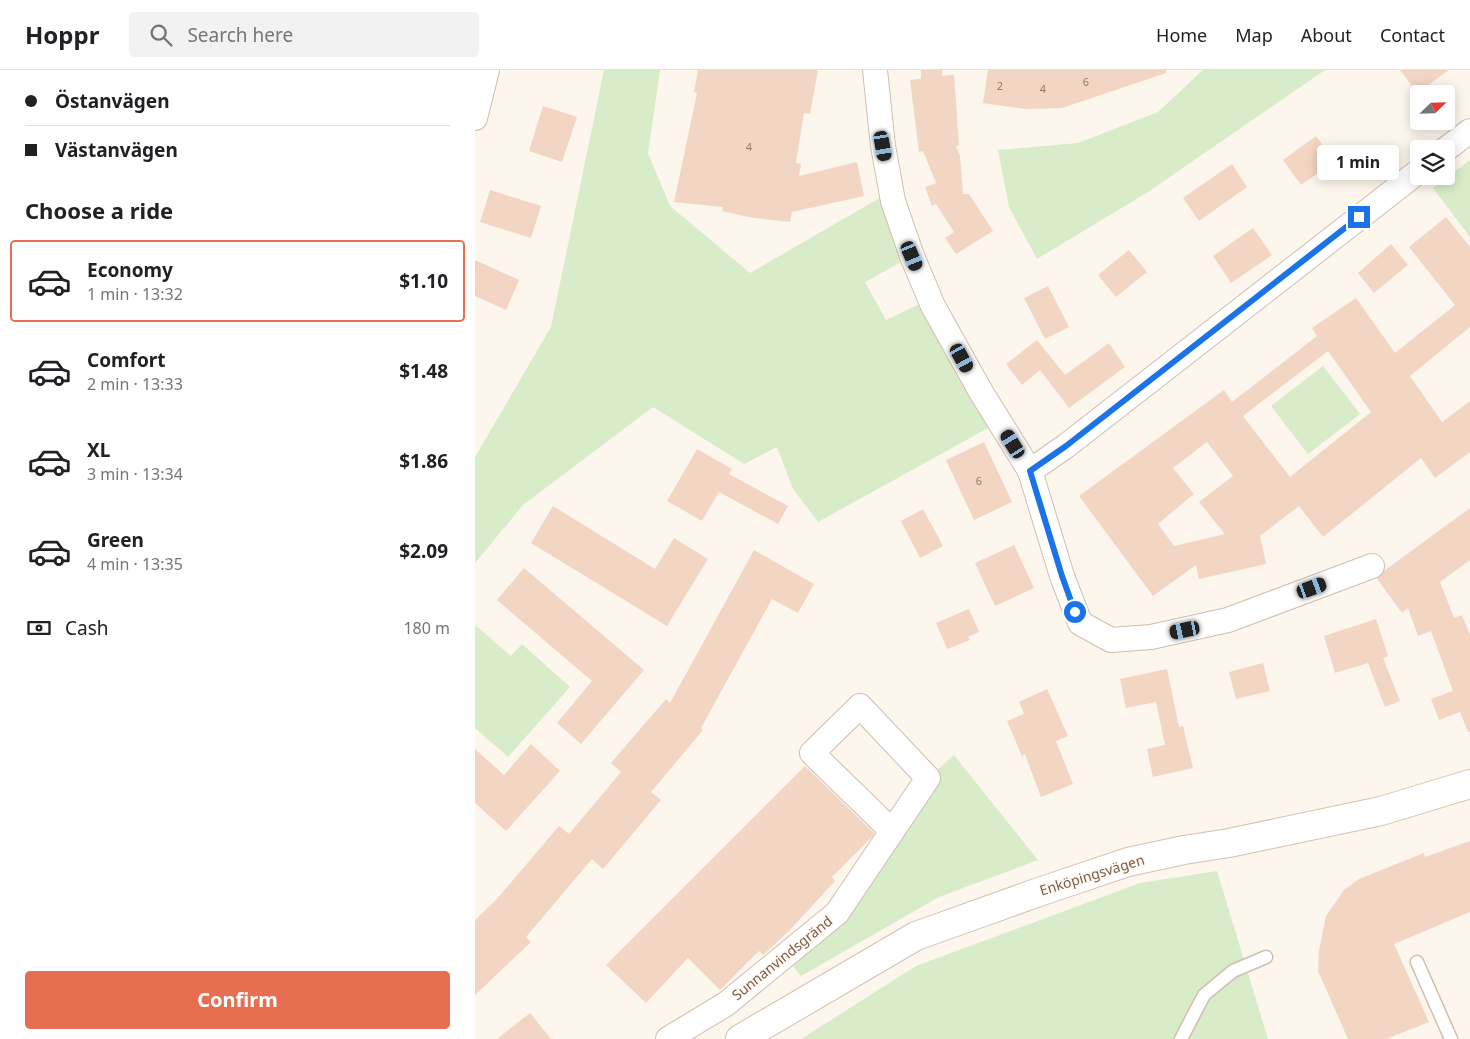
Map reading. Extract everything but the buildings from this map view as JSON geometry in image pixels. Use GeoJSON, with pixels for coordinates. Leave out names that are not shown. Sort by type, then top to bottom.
{"type":"FeatureCollection","features":[{"type":"Feature","properties":{"kind":"street"},"geometry":{"type":"LineString","coordinates":[[475,118],[487,70]]}},
{"type":"Feature","properties":{"kind":"street"},"geometry":{"type":"LineString","coordinates":[[875,70],[883,146],[893,201],[912,256],[933,306],[981,392],[1030,471],[1062,576],[1080,623],[1111,640],[1151,637],[1228,620],[1372,566]]}},
{"type":"Feature","properties":{"kind":"street"},"geometry":{"type":"LineString","coordinates":[[1455,142],[1470,131]]}},
{"type":"Feature","properties":{"kind":"street"},"geometry":{"type":"LineString","coordinates":[[1030,471],[1066,446],[1410,178]]}},
{"type":"Feature","properties":{"kind":"street","name":"Sunnanvindsgränd"},"geometry":{"type":"LineString","coordinates":[[668,1039],[726,1004],[837,913],[928,778],[860,706],[812,753],[892,831]]}},
{"type":"Feature","properties":{"kind":"street","name":"Enköpingsvägen"},"geometry":{"type":"LineString","coordinates":[[741,1039],[916,936],[1039,892],[1128,862],[1184,850],[1229,844],[1381,811],[1470,784]]}},
{"type":"Feature","properties":{"kind":"lane"},"geometry":{"type":"LineString","coordinates":[[1181,1039],[1204,995],[1233,971],[1266,957]]}},
{"type":"Feature","properties":{"kind":"lane"},"geometry":{"type":"LineString","coordinates":[[1417,962],[1451,1039]]}},
{"type":"Feature","properties":{"kind":"green space"},"geometry":{"type":"Polygon","coordinates":[[[604,70],[660,70],[648,153],[670,206],[750,273],[883,196],[905,260],[865,282],[886,320],[930,299],[999,422],[818,522],[793,489],[777,447],[744,464],[653,407],[523,505],[475,563],[475,457],[551,327],[604,70]]]}},
{"type":"Feature","properties":{"kind":"green space"},"geometry":{"type":"Polygon","coordinates":[[[1203,70],[1325,70],[1148,192],[1037,259],[1009,207],[998,150],[1078,143],[1158,112],[1203,70]]]}},
{"type":"Feature","properties":{"kind":"green space"},"geometry":{"type":"Polygon","coordinates":[[[1470,160],[1470,237],[1433,188],[1437,185],[1455,185],[1455,171],[1470,160]]]}},
{"type":"Feature","properties":{"kind":"green space"},"geometry":{"type":"Polygon","coordinates":[[[1323,366],[1360,414],[1308,454],[1271,406],[1323,366]]]}},
{"type":"Feature","properties":{"kind":"green space"},"geometry":{"type":"Polygon","coordinates":[[[475,625],[511,656],[522,644],[570,687],[508,757],[475,728],[475,625]]]}},
{"type":"Feature","properties":{"kind":"green space"},"geometry":{"type":"Polygon","coordinates":[[[954,755],[1038,860],[939,897],[801,976],[785,956],[837,913],[928,778],[954,755]]]}},
{"type":"Feature","properties":{"kind":"green space"},"geometry":{"type":"Polygon","coordinates":[[[1217,871],[1268,1039],[801,1039],[916,966],[1140,883],[1217,871]]]}},
{"type":"Feature","properties":{"kind":"route"},"geometry":{"type":"LineString","coordinates":[[1075,612],[1030,471],[1066,446],[1359,217]]}}]}
